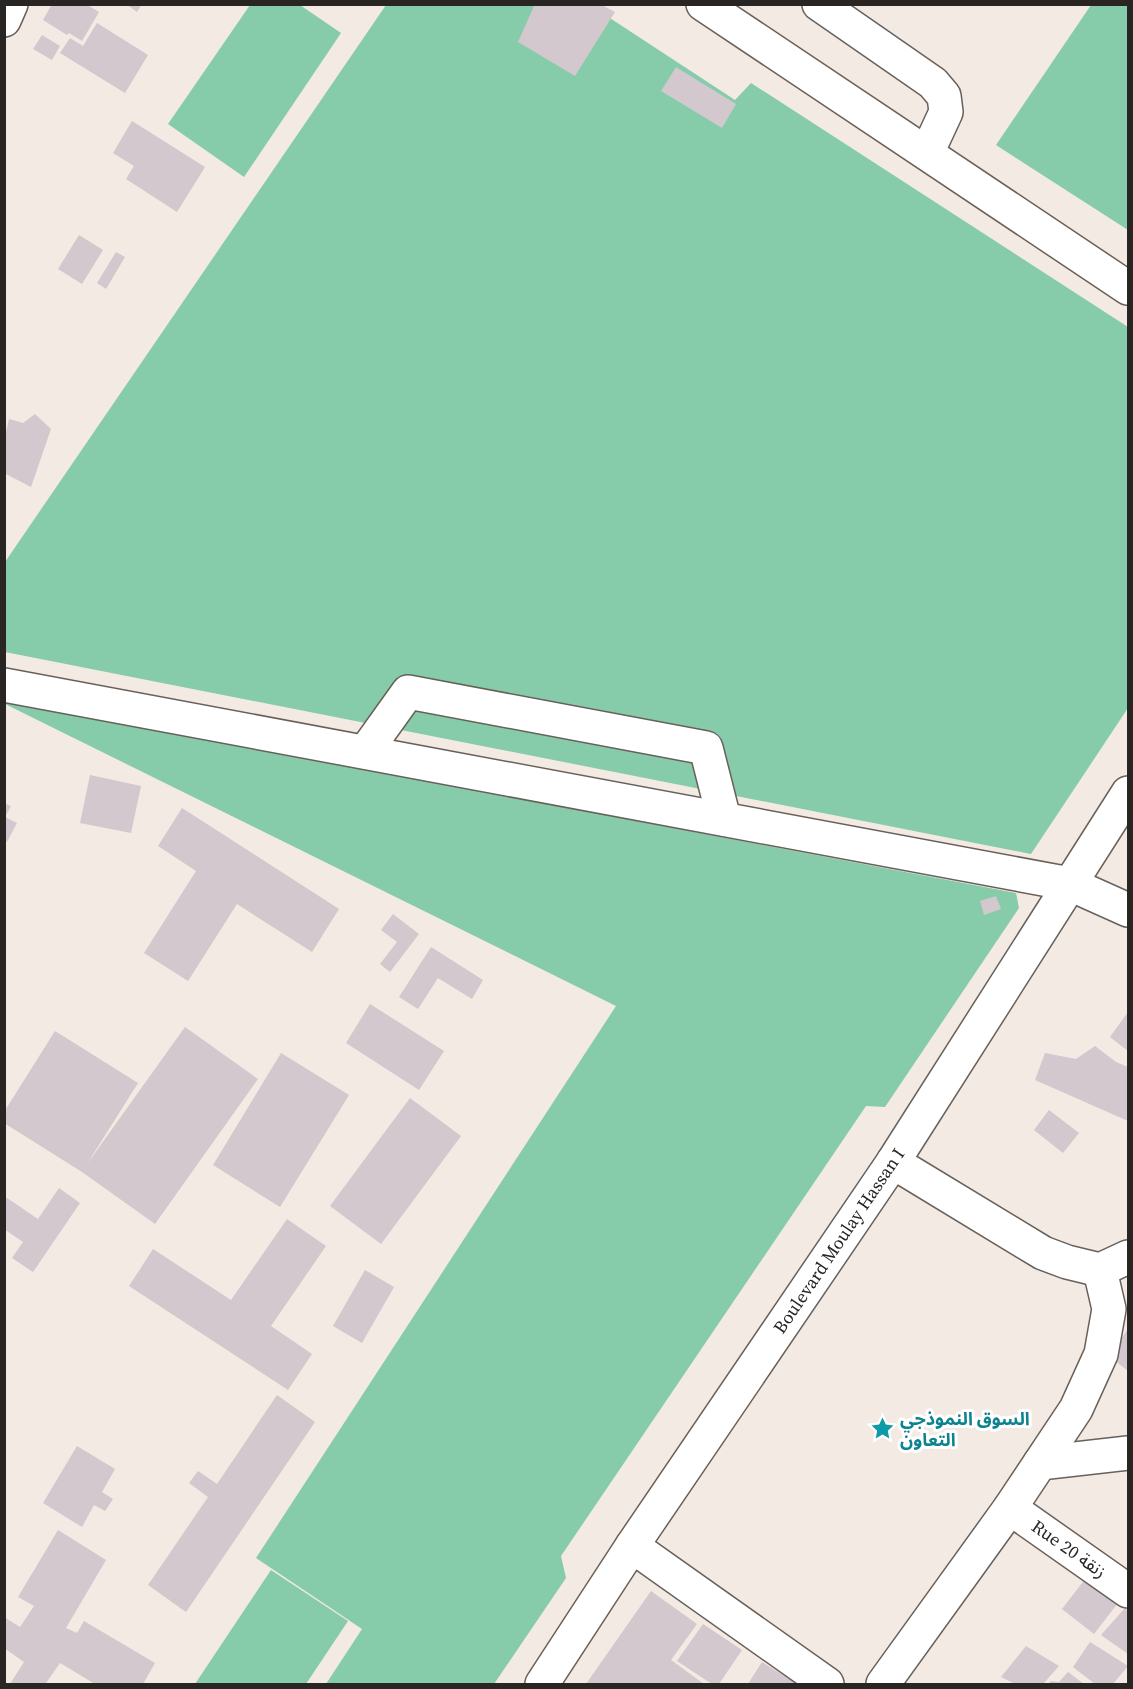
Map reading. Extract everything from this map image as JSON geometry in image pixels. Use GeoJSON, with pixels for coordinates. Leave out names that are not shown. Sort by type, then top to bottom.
{"type":"FeatureCollection","features":[{"type":"Feature","properties":{"kind":"street"},"geometry":{"type":"LineString","coordinates":[[4,20],[11,4]]}},
{"type":"Feature","properties":{"kind":"street"},"geometry":{"type":"LineString","coordinates":[[703,4],[1128,288]]}},
{"type":"Feature","properties":{"kind":"street"},"geometry":{"type":"LineString","coordinates":[[819,4],[933,83],[944,96],[946,112],[927,153]]}},
{"type":"Feature","properties":{"kind":"street"},"geometry":{"type":"LineString","coordinates":[[4,685],[1071,884],[1127,906]]}},
{"type":"Feature","properties":{"kind":"street"},"geometry":{"type":"LineString","coordinates":[[365,752],[408,692],[706,748],[724,819]]}},
{"type":"Feature","properties":{"kind":"street","name":"Boulevard Moulay Hassan I"},"geometry":{"type":"LineString","coordinates":[[542,1684],[632,1546],[893,1162],[1128,793]]}},
{"type":"Feature","properties":{"kind":"street"},"geometry":{"type":"LineString","coordinates":[[883,1684],[1010,1508],[1076,1409],[1101,1354],[1114,1263],[1066,1262],[1043,1253],[893,1162]]}},
{"type":"Feature","properties":{"kind":"street"},"geometry":{"type":"LineString","coordinates":[[1040,1463],[1128,1453]]}},
{"type":"Feature","properties":{"kind":"street","name":"Rue 20 زنقة"},"geometry":{"type":"LineString","coordinates":[[1010,1508],[1128,1591]]}},
{"type":"Feature","properties":{"kind":"street"},"geometry":{"type":"LineString","coordinates":[[632,1546],[827,1684]]}},
{"type":"Feature","properties":{"kind":"green space"},"geometry":{"type":"Polygon","coordinates":[[[250,5],[300,5],[341,33],[244,177],[168,124],[250,5]]]}},
{"type":"Feature","properties":{"kind":"green space"},"geometry":{"type":"Polygon","coordinates":[[[386,5],[590,5],[735,100],[751,83],[1128,327],[1128,708],[1031,854],[5,652],[5,562],[386,5]]]}},
{"type":"Feature","properties":{"kind":"green space"},"geometry":{"type":"Polygon","coordinates":[[[1091,5],[1128,5],[1128,230],[996,145],[1091,5]]]}},
{"type":"Feature","properties":{"kind":"green space"},"geometry":{"type":"Polygon","coordinates":[[[4,701],[1016,893],[1019,908],[885,1107],[866,1106],[561,1556],[566,1578],[494,1684],[326,1684],[362,1629],[256,1558],[616,1006],[5,704],[4,701]]]}},
{"type":"Feature","properties":{"kind":"green space"},"geometry":{"type":"Polygon","coordinates":[[[271,1570],[348,1621],[306,1684],[195,1684],[271,1570]]]}},
{"type":"Feature","properties":{"kind":"building"},"geometry":{"type":"Polygon","coordinates":[[[52,4],[86,4],[99,12],[82,41],[69,33],[67,35],[43,20],[52,4]]]}},
{"type":"Feature","properties":{"kind":"building"},"geometry":{"type":"Polygon","coordinates":[[[126,4],[142,4],[137,12],[126,4]]]}},
{"type":"Feature","properties":{"kind":"building"},"geometry":{"type":"Polygon","coordinates":[[[531,4],[600,4],[615,12],[575,76],[518,42],[534,6],[531,4]]]}},
{"type":"Feature","properties":{"kind":"building"},"geometry":{"type":"Polygon","coordinates":[[[97,23],[148,55],[125,93],[60,53],[70,38],[83,46],[97,23]]]}},
{"type":"Feature","properties":{"kind":"building"},"geometry":{"type":"Polygon","coordinates":[[[42,35],[60,46],[52,60],[33,49],[42,35]]]}},
{"type":"Feature","properties":{"kind":"building"},"geometry":{"type":"Polygon","coordinates":[[[676,67],[736,104],[722,128],[661,91],[676,67]]]}},
{"type":"Feature","properties":{"kind":"building"},"geometry":{"type":"Polygon","coordinates":[[[132,121],[205,167],[177,212],[126,179],[134,166],[113,153],[132,121]]]}},
{"type":"Feature","properties":{"kind":"building"},"geometry":{"type":"Polygon","coordinates":[[[79,235],[103,250],[82,284],[58,269],[79,235]]]}},
{"type":"Feature","properties":{"kind":"building"},"geometry":{"type":"Polygon","coordinates":[[[116,252],[125,257],[106,289],[97,283],[116,252]]]}},
{"type":"Feature","properties":{"kind":"building"},"geometry":{"type":"Polygon","coordinates":[[[35,414],[51,429],[31,487],[4,473],[4,440],[9,419],[23,423],[35,414]]]}},
{"type":"Feature","properties":{"kind":"building"},"geometry":{"type":"Polygon","coordinates":[[[90,775],[141,786],[131,833],[80,823],[90,775]]]}},
{"type":"Feature","properties":{"kind":"building"},"geometry":{"type":"Polygon","coordinates":[[[4,803],[11,806],[5,817],[17,823],[7,842],[4,840],[4,803]]]}},
{"type":"Feature","properties":{"kind":"building"},"geometry":{"type":"Polygon","coordinates":[[[182,808],[339,909],[312,952],[237,904],[188,981],[144,953],[196,871],[158,846],[182,808]]]}},
{"type":"Feature","properties":{"kind":"building"},"geometry":{"type":"Polygon","coordinates":[[[996,896],[1001,909],[984,915],[980,901],[996,896]]]}},
{"type":"Feature","properties":{"kind":"building"},"geometry":{"type":"Polygon","coordinates":[[[393,914],[419,934],[390,972],[380,964],[397,942],[381,930],[393,914]]]}},
{"type":"Feature","properties":{"kind":"building"},"geometry":{"type":"Polygon","coordinates":[[[431,947],[483,980],[472,999],[438,978],[418,1009],[399,997],[431,947]]]}},
{"type":"Feature","properties":{"kind":"building"},"geometry":{"type":"Polygon","coordinates":[[[370,1004],[444,1051],[419,1090],[346,1043],[370,1004]]]}},
{"type":"Feature","properties":{"kind":"building"},"geometry":{"type":"Polygon","coordinates":[[[1128,1012],[1128,1051],[1110,1037],[1128,1012]]]}},
{"type":"Feature","properties":{"kind":"building"},"geometry":{"type":"Polygon","coordinates":[[[185,1027],[258,1079],[155,1224],[82,1172],[4,1123],[4,1112],[55,1031],[138,1083],[87,1164],[185,1027]]]}},
{"type":"Feature","properties":{"kind":"building"},"geometry":{"type":"Polygon","coordinates":[[[1095,1046],[1116,1062],[1128,1067],[1128,1121],[1035,1080],[1045,1053],[1076,1059],[1095,1046]]]}},
{"type":"Feature","properties":{"kind":"building"},"geometry":{"type":"Polygon","coordinates":[[[281,1053],[349,1095],[280,1207],[213,1165],[281,1053]]]}},
{"type":"Feature","properties":{"kind":"building"},"geometry":{"type":"Polygon","coordinates":[[[410,1098],[461,1136],[381,1244],[330,1206],[410,1098]]]}},
{"type":"Feature","properties":{"kind":"building"},"geometry":{"type":"Polygon","coordinates":[[[1049,1110],[1079,1133],[1063,1153],[1034,1130],[1049,1110]]]}},
{"type":"Feature","properties":{"kind":"building"},"geometry":{"type":"Polygon","coordinates":[[[59,1188],[80,1203],[33,1272],[12,1258],[23,1242],[4,1229],[4,1196],[38,1219],[59,1188]]]}},
{"type":"Feature","properties":{"kind":"building"},"geometry":{"type":"Polygon","coordinates":[[[287,1219],[326,1246],[271,1326],[312,1354],[288,1390],[129,1286],[153,1249],[231,1300],[287,1219]]]}},
{"type":"Feature","properties":{"kind":"building"},"geometry":{"type":"Polygon","coordinates":[[[365,1270],[394,1287],[362,1343],[333,1326],[365,1270]]]}},
{"type":"Feature","properties":{"kind":"building"},"geometry":{"type":"Polygon","coordinates":[[[1128,1329],[1128,1371],[1109,1356],[1128,1329]]]}},
{"type":"Feature","properties":{"kind":"building"},"geometry":{"type":"Polygon","coordinates":[[[277,1395],[315,1422],[186,1612],[148,1585],[208,1497],[189,1483],[198,1471],[217,1484],[277,1395]]]}},
{"type":"Feature","properties":{"kind":"building"},"geometry":{"type":"Polygon","coordinates":[[[77,1446],[115,1469],[102,1492],[113,1499],[105,1511],[94,1505],[82,1527],[43,1503],[77,1446]]]}},
{"type":"Feature","properties":{"kind":"building"},"geometry":{"type":"Polygon","coordinates":[[[58,1530],[106,1560],[66,1628],[77,1633],[84,1621],[155,1663],[143,1684],[95,1684],[60,1663],[46,1683],[49,1684],[10,1684],[24,1662],[4,1648],[4,1617],[20,1627],[34,1606],[18,1597],[58,1530]]]}},
{"type":"Feature","properties":{"kind":"building"},"geometry":{"type":"Polygon","coordinates":[[[1089,1574],[1121,1599],[1094,1634],[1062,1609],[1089,1574]]]}},
{"type":"Feature","properties":{"kind":"building"},"geometry":{"type":"Polygon","coordinates":[[[651,1591],[697,1624],[671,1660],[704,1684],[586,1684],[651,1591]]]}},
{"type":"Feature","properties":{"kind":"building"},"geometry":{"type":"Polygon","coordinates":[[[1125,1608],[1128,1612],[1128,1654],[1101,1635],[1125,1608]]]}},
{"type":"Feature","properties":{"kind":"building"},"geometry":{"type":"Polygon","coordinates":[[[703,1624],[742,1650],[719,1684],[712,1684],[677,1661],[703,1624]]]}},
{"type":"Feature","properties":{"kind":"building"},"geometry":{"type":"Polygon","coordinates":[[[1090,1642],[1128,1666],[1113,1684],[1095,1684],[1073,1667],[1090,1642]]]}},
{"type":"Feature","properties":{"kind":"building"},"geometry":{"type":"Polygon","coordinates":[[[1026,1646],[1059,1666],[1043,1684],[1015,1684],[1001,1677],[1026,1646]]]}},
{"type":"Feature","properties":{"kind":"building"},"geometry":{"type":"Polygon","coordinates":[[[762,1662],[797,1684],[748,1684],[762,1662]]]}},
{"type":"Feature","properties":{"kind":"building"},"geometry":{"type":"Polygon","coordinates":[[[1068,1672],[1084,1684],[1048,1684],[1051,1681],[1059,1682],[1068,1672]]]}},
{"type":"Feature","properties":{"kind":"place","name":"السوق النموذجي التعاون"},"geometry":{"type":"Point","coordinates":[882,1429]}}]}
